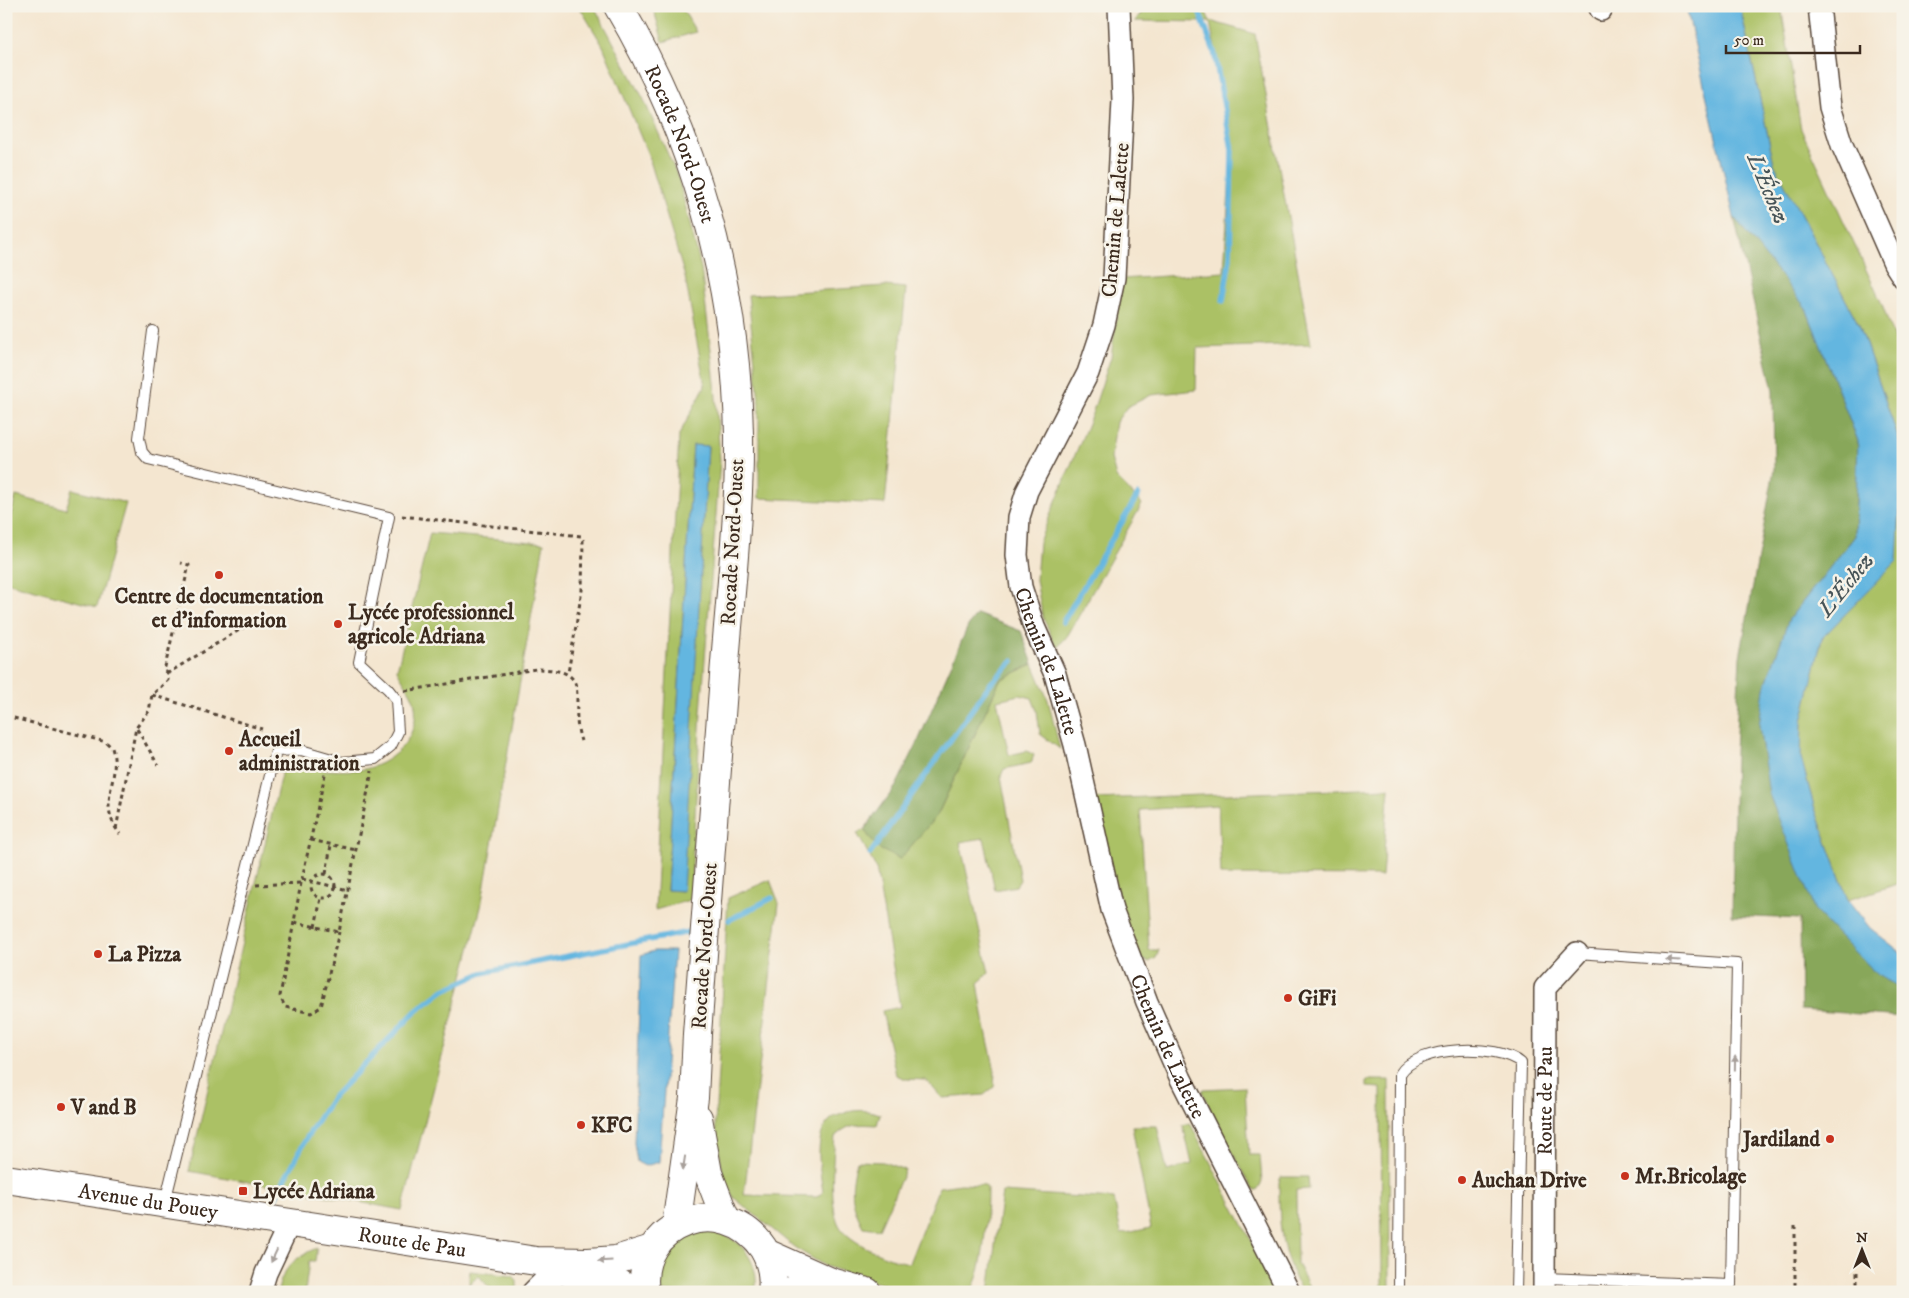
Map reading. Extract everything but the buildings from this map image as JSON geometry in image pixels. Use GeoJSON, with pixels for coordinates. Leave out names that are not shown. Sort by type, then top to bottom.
{"type":"FeatureCollection","features":[{"type":"Feature","properties":{"kind":"main road","name":"Rocade Nord-Ouest"},"geometry":{"type":"LineString","coordinates":[[618,6],[662,90],[697,176],[717,252],[732,328],[738,433],[735,538],[697,1034],[694,1098],[676,1226]]}},
{"type":"Feature","properties":{"kind":"main road","name":"Rocade Nord-Ouest"},"geometry":{"type":"LineString","coordinates":[[694,1098],[708,1173],[726,1220]]}},
{"type":"Feature","properties":{"kind":"main road","name":"Avenue du Pouey"},"geometry":{"type":"LineString","coordinates":[[6,1179],[290,1222]]}},
{"type":"Feature","properties":{"kind":"main road","name":"Route de Pau"},"geometry":{"type":"LineString","coordinates":[[645,1292],[646,1265],[652,1249],[663,1236],[676,1226],[692,1219],[709,1217],[726,1220],[749,1233],[766,1253],[772,1269],[772,1292]]}},
{"type":"Feature","properties":{"kind":"main road","name":"Route de Pau"},"geometry":{"type":"LineString","coordinates":[[290,1222],[536,1261],[588,1262],[616,1260],[652,1249]]}},
{"type":"Feature","properties":{"kind":"main road","name":"Route de Pau"},"geometry":{"type":"LineString","coordinates":[[766,1253],[831,1282],[866,1292]]}},
{"type":"Feature","properties":{"kind":"main road","name":"Route de Pau"},"geometry":{"type":"LineString","coordinates":[[536,1261],[566,1272],[620,1284],[632,1292]]}},
{"type":"Feature","properties":{"kind":"main road","name":"Route de Pau"},"geometry":{"type":"LineString","coordinates":[[790,1292],[831,1282]]}},
{"type":"Feature","properties":{"kind":"street","name":"Chemin de Lalette"},"geometry":{"type":"LineString","coordinates":[[1119,6],[1123,100],[1114,278],[1104,325],[1088,373],[1027,491],[1019,518],[1017,555],[1021,587],[1031,619],[1055,674],[1075,745],[1112,910],[1147,1002],[1181,1079],[1289,1292]]}},
{"type":"Feature","properties":{"kind":"street"},"geometry":{"type":"LineString","coordinates":[[1819,6],[1830,107],[1842,145],[1894,263],[1903,277]]}},
{"type":"Feature","properties":{"kind":"street","name":"Route de Pau"},"geometry":{"type":"LineString","coordinates":[[1544,1285],[1546,988],[1577,953]]}},
{"type":"Feature","properties":{"kind":"street"},"geometry":{"type":"LineString","coordinates":[[260,1292],[266,1273],[290,1222]]}},
{"type":"Feature","properties":{"kind":"street"},"geometry":{"type":"LineString","coordinates":[[533,1292],[542,1283],[566,1272]]}},
{"type":"Feature","properties":{"kind":"lane"},"geometry":{"type":"LineString","coordinates":[[152,331],[139,438],[142,452],[148,459],[389,517],[359,662],[396,699],[398,716],[398,732],[391,746],[375,759],[342,762],[301,750],[276,751],[165,1203]]}},
{"type":"Feature","properties":{"kind":"lane"},"geometry":{"type":"LineString","coordinates":[[1544,1285],[1731,1285],[1737,964],[1577,953]]}},
{"type":"Feature","properties":{"kind":"lane"},"geometry":{"type":"LineString","coordinates":[[1399,1292],[1400,1074],[1411,1063],[1429,1055],[1477,1050],[1502,1053],[1514,1057],[1521,1063],[1516,1292]]}},
{"type":"Feature","properties":{"kind":"path"},"geometry":{"type":"LineString","coordinates":[[389,517],[404,516],[581,536],[583,540],[582,590],[568,673]]}},
{"type":"Feature","properties":{"kind":"path"},"geometry":{"type":"LineString","coordinates":[[116,829],[136,728],[149,711],[152,695],[168,680],[168,673],[164,671],[189,565],[181,563]]}},
{"type":"Feature","properties":{"kind":"path"},"geometry":{"type":"LineString","coordinates":[[168,673],[246,626]]}},
{"type":"Feature","properties":{"kind":"path"},"geometry":{"type":"LineString","coordinates":[[392,695],[411,689],[536,670],[557,669],[568,673],[576,685],[576,725],[581,741]]}},
{"type":"Feature","properties":{"kind":"path"},"geometry":{"type":"LineString","coordinates":[[152,695],[262,729]]}},
{"type":"Feature","properties":{"kind":"path"},"geometry":{"type":"LineString","coordinates":[[6,716],[106,742],[112,748],[115,765],[108,813],[120,834]]}},
{"type":"Feature","properties":{"kind":"path"},"geometry":{"type":"LineString","coordinates":[[136,728],[158,765]]}},
{"type":"Feature","properties":{"kind":"path"},"geometry":{"type":"LineString","coordinates":[[328,758],[280,996],[286,1007],[311,1013],[321,1008],[375,759]]}},
{"type":"Feature","properties":{"kind":"path"},"geometry":{"type":"LineString","coordinates":[[310,840],[356,850]]}},
{"type":"Feature","properties":{"kind":"path"},"geometry":{"type":"LineString","coordinates":[[326,874],[331,845]]}},
{"type":"Feature","properties":{"kind":"path"},"geometry":{"type":"LineString","coordinates":[[326,874],[332,878],[336,886],[329,897],[321,898],[312,893],[311,881],[317,875],[326,874]]}},
{"type":"Feature","properties":{"kind":"path"},"geometry":{"type":"LineString","coordinates":[[242,892],[253,886],[302,881],[311,881],[348,890]]}},
{"type":"Feature","properties":{"kind":"path"},"geometry":{"type":"LineString","coordinates":[[315,927],[321,898]]}},
{"type":"Feature","properties":{"kind":"path"},"geometry":{"type":"LineString","coordinates":[[294,922],[339,932]]}},
{"type":"Feature","properties":{"kind":"path"},"geometry":{"type":"LineString","coordinates":[[1794,1226],[1795,1292]]}},
{"type":"Feature","properties":{"kind":"path"},"geometry":{"type":"LineString","coordinates":[[1857,1269],[1857,1292]]}},
{"type":"Feature","properties":{"kind":"green space"},"geometry":{"type":"Polygon","coordinates":[[[579,6],[594,6],[643,98],[678,177],[701,268],[715,383],[720,461],[701,712],[690,900],[655,910],[679,435],[705,386],[685,277],[649,157],[603,46],[579,6]],[[693,445],[667,890],[682,891],[708,446],[693,445]]]}},
{"type":"Feature","properties":{"kind":"green space"},"geometry":{"type":"Polygon","coordinates":[[[650,6],[681,6],[696,32],[663,42],[655,14],[650,6]]]}},
{"type":"Feature","properties":{"kind":"green space"},"geometry":{"type":"Polygon","coordinates":[[[1147,6],[1203,6],[1210,21],[1255,34],[1311,344],[1197,348],[1196,390],[1151,395],[1127,407],[1116,422],[1111,458],[1116,477],[1142,504],[1068,635],[1057,648],[1043,618],[1036,580],[1039,542],[1092,414],[1111,357],[1122,279],[1224,272],[1232,139],[1210,22],[1135,21],[1147,6]]]}},
{"type":"Feature","properties":{"kind":"green space"},"geometry":{"type":"Polygon","coordinates":[[[1613,6],[1678,6],[1615,13],[1613,6]]]}},
{"type":"Feature","properties":{"kind":"green space"},"geometry":{"type":"Polygon","coordinates":[[[1740,6],[1781,6],[1801,129],[1881,302],[1903,364],[1903,452],[1860,327],[1774,164],[1740,6]]]}},
{"type":"Feature","properties":{"kind":"green space"},"geometry":{"type":"Polygon","coordinates":[[[1746,215],[1806,308],[1858,441],[1855,536],[1789,619],[1764,689],[1877,975],[1903,989],[1903,1017],[1801,1010],[1800,919],[1732,916],[1735,752],[1740,657],[1774,470],[1773,390],[1734,217],[1746,215]]]}},
{"type":"Feature","properties":{"kind":"green space"},"geometry":{"type":"Polygon","coordinates":[[[885,286],[906,288],[885,504],[759,498],[759,401],[748,295],[885,286]]]}},
{"type":"Feature","properties":{"kind":"green space"},"geometry":{"type":"Polygon","coordinates":[[[1903,481],[1903,882],[1848,900],[1814,806],[1801,758],[1802,721],[1822,638],[1896,561],[1903,481]]]}},
{"type":"Feature","properties":{"kind":"green space"},"geometry":{"type":"Polygon","coordinates":[[[72,489],[126,503],[97,607],[6,582],[6,534],[16,496],[66,509],[72,489]]]}},
{"type":"Feature","properties":{"kind":"green space"},"geometry":{"type":"Polygon","coordinates":[[[430,533],[544,543],[481,907],[402,1210],[189,1171],[283,766],[320,770],[357,770],[369,768],[392,757],[409,738],[414,726],[414,701],[397,670],[430,533]]]}},
{"type":"Feature","properties":{"kind":"green space"},"geometry":{"type":"Polygon","coordinates":[[[977,614],[1021,631],[1033,664],[1000,680],[938,814],[900,859],[879,849],[864,830],[896,786],[916,746],[968,626],[977,614]]]}},
{"type":"Feature","properties":{"kind":"green space"},"geometry":{"type":"Polygon","coordinates":[[[1033,664],[1048,700],[1060,749],[1040,734],[1037,711],[1032,698],[1020,695],[997,700],[1009,755],[1027,751],[1034,755],[1031,763],[1004,769],[1001,776],[1020,880],[1016,886],[995,890],[984,838],[960,842],[989,973],[978,983],[995,1071],[994,1087],[984,1095],[942,1098],[926,1080],[906,1079],[896,1075],[882,1011],[900,1007],[876,868],[857,833],[864,830],[879,849],[938,814],[1000,680],[1033,664]]]}},
{"type":"Feature","properties":{"kind":"green space"},"geometry":{"type":"Polygon","coordinates":[[[1389,788],[1382,876],[1221,875],[1218,805],[1140,810],[1149,950],[1159,950],[1156,958],[1149,962],[1140,959],[1118,904],[1095,799],[1389,788]]]}},
{"type":"Feature","properties":{"kind":"green space"},"geometry":{"type":"Polygon","coordinates":[[[770,880],[779,903],[744,1195],[817,1197],[823,1192],[819,1154],[821,1135],[830,1120],[849,1112],[862,1110],[880,1114],[877,1125],[854,1125],[840,1132],[835,1137],[833,1194],[839,1225],[851,1238],[871,1250],[909,1263],[939,1187],[961,1184],[985,1185],[987,1188],[984,1244],[978,1274],[974,1285],[968,1292],[916,1292],[878,1283],[825,1266],[794,1247],[733,1197],[723,1174],[715,1124],[728,898],[770,880]]]}},
{"type":"Feature","properties":{"kind":"green space"},"geometry":{"type":"Polygon","coordinates":[[[1367,1080],[1389,1080],[1390,1292],[1382,1292],[1381,1088],[1367,1087],[1367,1080]]]}},
{"type":"Feature","properties":{"kind":"green space"},"geometry":{"type":"Polygon","coordinates":[[[1245,1087],[1249,1155],[1260,1155],[1262,1182],[1257,1190],[1253,1190],[1214,1118],[1202,1091],[1204,1089],[1245,1087]]]}},
{"type":"Feature","properties":{"kind":"green space"},"geometry":{"type":"Polygon","coordinates":[[[1190,1123],[1278,1292],[989,1292],[1002,1192],[1114,1199],[1121,1234],[1151,1228],[1132,1126],[1157,1126],[1167,1171],[1192,1164],[1183,1125],[1190,1123]]]}},
{"type":"Feature","properties":{"kind":"green space"},"geometry":{"type":"Polygon","coordinates":[[[857,1161],[883,1162],[905,1170],[879,1229],[863,1227],[856,1210],[852,1187],[857,1161]]]}},
{"type":"Feature","properties":{"kind":"green space"},"geometry":{"type":"Polygon","coordinates":[[[1281,1177],[1308,1177],[1309,1189],[1296,1190],[1297,1264],[1312,1292],[1302,1292],[1285,1251],[1280,1226],[1279,1182],[1281,1177]]]}},
{"type":"Feature","properties":{"kind":"green space"},"geometry":{"type":"Polygon","coordinates":[[[699,1231],[714,1232],[728,1236],[743,1248],[753,1264],[756,1282],[755,1292],[657,1292],[659,1269],[665,1252],[677,1241],[699,1231]]]}},
{"type":"Feature","properties":{"kind":"green space"},"geometry":{"type":"Polygon","coordinates":[[[317,1248],[315,1261],[309,1261],[305,1292],[278,1291],[287,1269],[297,1259],[317,1248]]]}},
{"type":"Feature","properties":{"kind":"green space"},"geometry":{"type":"Polygon","coordinates":[[[470,1271],[513,1276],[517,1280],[517,1289],[513,1292],[493,1292],[479,1276],[469,1284],[470,1271]]]}},
{"type":"Feature","properties":{"kind":"water","name":"L'Échez"},"geometry":{"type":"Polygon","coordinates":[[[1686,6],[1740,6],[1774,164],[1860,327],[1903,452],[1897,561],[1822,638],[1802,721],[1801,758],[1814,806],[1848,900],[1870,928],[1903,954],[1903,989],[1877,975],[1815,911],[1769,794],[1759,725],[1764,689],[1789,619],[1855,536],[1858,441],[1806,308],[1734,217],[1686,6]]]}},
{"type":"Feature","properties":{"kind":"water"},"geometry":{"type":"Polygon","coordinates":[[[693,445],[708,446],[683,891],[667,890],[693,445]]]}},
{"type":"Feature","properties":{"kind":"water"},"geometry":{"type":"Polygon","coordinates":[[[654,951],[674,951],[659,1162],[645,1166],[637,1162],[634,1143],[641,955],[654,951]]]}},
{"type":"Feature","properties":{"kind":"waterway"},"geometry":{"type":"LineString","coordinates":[[1197,6],[1214,51],[1232,149],[1230,258],[1223,301]]}},
{"type":"Feature","properties":{"kind":"waterway"},"geometry":{"type":"LineString","coordinates":[[1063,622],[1138,495]]}},
{"type":"Feature","properties":{"kind":"waterway"},"geometry":{"type":"LineString","coordinates":[[870,854],[990,684],[1013,661]]}},
{"type":"Feature","properties":{"kind":"waterway"},"geometry":{"type":"LineString","coordinates":[[729,920],[772,898]]}},
{"type":"Feature","properties":{"kind":"waterway"},"geometry":{"type":"LineString","coordinates":[[274,1200],[307,1137],[332,1098],[416,1011],[444,990],[482,973],[689,932]]}},
{"type":"Feature","properties":{"kind":"place","name":"Centre de documentation et d’information"},"geometry":{"type":"Point","coordinates":[219,575]}},
{"type":"Feature","properties":{"kind":"place","name":"Lycée professionnel agricole Adriana"},"geometry":{"type":"Point","coordinates":[338,624]}},
{"type":"Feature","properties":{"kind":"place","name":"Accueil administration"},"geometry":{"type":"Point","coordinates":[229,751]}},
{"type":"Feature","properties":{"kind":"place","name":"La Pizza"},"geometry":{"type":"Point","coordinates":[98,954]}},
{"type":"Feature","properties":{"kind":"place","name":"GiFi"},"geometry":{"type":"Point","coordinates":[1288,998]}},
{"type":"Feature","properties":{"kind":"place","name":"V and B"},"geometry":{"type":"Point","coordinates":[61,1107]}},
{"type":"Feature","properties":{"kind":"place","name":"KFC"},"geometry":{"type":"Point","coordinates":[581,1125]}},
{"type":"Feature","properties":{"kind":"place","name":"Jardiland"},"geometry":{"type":"Point","coordinates":[1830,1139]}},
{"type":"Feature","properties":{"kind":"place","name":"Mr.Bricolage"},"geometry":{"type":"Point","coordinates":[1625,1176]}},
{"type":"Feature","properties":{"kind":"place","name":"Auchan Drive"},"geometry":{"type":"Point","coordinates":[1462,1180]}},
{"type":"Feature","properties":{"kind":"place","name":"Lycée Adriana"},"geometry":{"type":"Point","coordinates":[243,1191]}}]}
